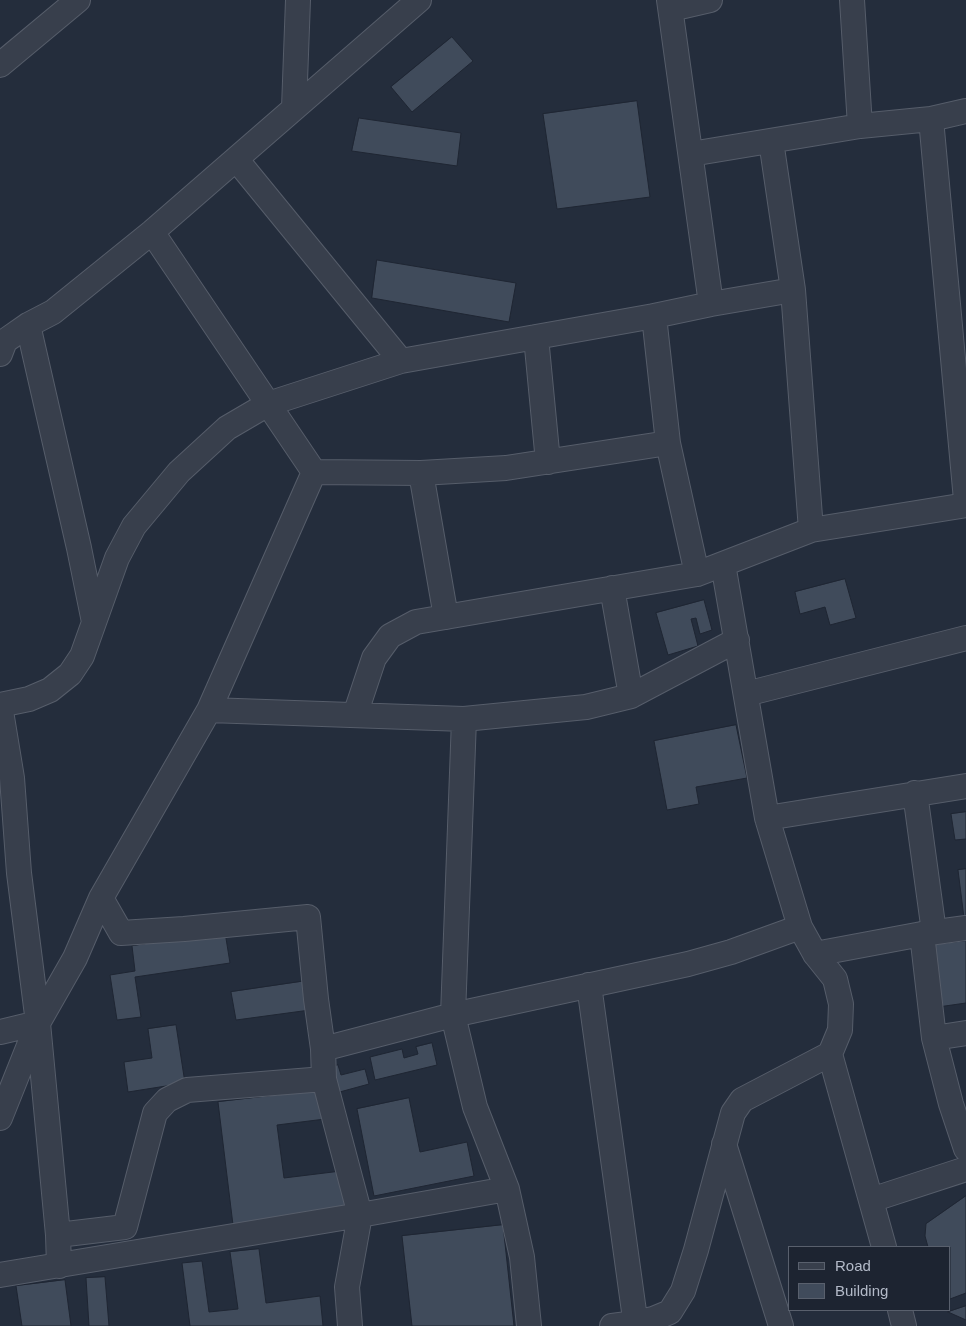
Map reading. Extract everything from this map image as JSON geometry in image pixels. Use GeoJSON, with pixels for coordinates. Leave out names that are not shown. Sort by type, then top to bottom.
{"type":"FeatureCollection","features":[{"type":"Feature","properties":{"kind":"street"},"geometry":{"type":"LineString","coordinates":[[294,108],[298,0]]}},
{"type":"Feature","properties":{"kind":"street"},"geometry":{"type":"LineString","coordinates":[[0,354],[5,341],[28,325],[53,312],[152,232],[419,0]]}},
{"type":"Feature","properties":{"kind":"street"},"geometry":{"type":"LineString","coordinates":[[710,0],[670,4],[711,304]]}},
{"type":"Feature","properties":{"kind":"street"},"geometry":{"type":"LineString","coordinates":[[852,0],[860,126]]}},
{"type":"Feature","properties":{"kind":"street"},"geometry":{"type":"LineString","coordinates":[[0,65],[73,2]]}},
{"type":"Feature","properties":{"kind":"street"},"geometry":{"type":"LineString","coordinates":[[691,154],[860,126],[931,119],[966,111]]}},
{"type":"Feature","properties":{"kind":"street"},"geometry":{"type":"LineString","coordinates":[[931,119],[958,311],[966,500]]}},
{"type":"Feature","properties":{"kind":"street"},"geometry":{"type":"LineString","coordinates":[[771,141],[793,290],[811,530]]}},
{"type":"Feature","properties":{"kind":"street"},"geometry":{"type":"LineString","coordinates":[[236,158],[401,361]]}},
{"type":"Feature","properties":{"kind":"street"},"geometry":{"type":"LineString","coordinates":[[152,232],[314,472]]}},
{"type":"Feature","properties":{"kind":"street"},"geometry":{"type":"LineString","coordinates":[[59,1266],[58,1234],[38,1023],[10,875],[12,778],[0,705],[30,699],[50,690],[70,674],[82,656],[117,558],[134,526],[179,472],[227,428],[268,404],[401,361],[793,290]]}},
{"type":"Feature","properties":{"kind":"street"},"geometry":{"type":"LineString","coordinates":[[654,316],[668,443],[697,574]]}},
{"type":"Feature","properties":{"kind":"street"},"geometry":{"type":"LineString","coordinates":[[28,325],[94,622]]}},
{"type":"Feature","properties":{"kind":"street"},"geometry":{"type":"LineString","coordinates":[[536,337],[548,462]]}},
{"type":"Feature","properties":{"kind":"street"},"geometry":{"type":"LineString","coordinates":[[314,472],[421,473],[506,468],[668,443]]}},
{"type":"Feature","properties":{"kind":"street"},"geometry":{"type":"LineString","coordinates":[[0,1118],[38,1023],[75,958],[100,898],[209,710],[314,472]]}},
{"type":"Feature","properties":{"kind":"street"},"geometry":{"type":"LineString","coordinates":[[421,473],[446,617]]}},
{"type":"Feature","properties":{"kind":"street"},"geometry":{"type":"LineString","coordinates":[[355,715],[374,658],[390,636],[416,622],[697,574],[811,530],[966,505]]}},
{"type":"Feature","properties":{"kind":"street"},"geometry":{"type":"LineString","coordinates":[[723,564],[767,818],[800,927],[834,979],[841,1004],[840,1030],[830,1054],[884,1246]]}},
{"type":"Feature","properties":{"kind":"street"},"geometry":{"type":"LineString","coordinates":[[612,588],[631,696]]}},
{"type":"Feature","properties":{"kind":"street"},"geometry":{"type":"LineString","coordinates":[[746,694],[966,638]]}},
{"type":"Feature","properties":{"kind":"street"},"geometry":{"type":"LineString","coordinates":[[209,710],[464,718],[586,707],[631,696],[737,640]]}},
{"type":"Feature","properties":{"kind":"street"},"geometry":{"type":"LineString","coordinates":[[464,718],[453,1015],[475,1107],[507,1189],[522,1257],[529,1326]]}},
{"type":"Feature","properties":{"kind":"street"},"geometry":{"type":"LineString","coordinates":[[767,818],[966,786]]}},
{"type":"Feature","properties":{"kind":"street"},"geometry":{"type":"LineString","coordinates":[[916,793],[928,933],[934,1038],[951,1104],[966,1149]]}},
{"type":"Feature","properties":{"kind":"street"},"geometry":{"type":"LineString","coordinates":[[100,898],[121,933],[308,917],[323,1049],[324,1079],[360,1215],[347,1287],[350,1326]]}},
{"type":"Feature","properties":{"kind":"street"},"geometry":{"type":"LineString","coordinates":[[323,1049],[453,1015],[688,964],[731,952],[800,927]]}},
{"type":"Feature","properties":{"kind":"street"},"geometry":{"type":"LineString","coordinates":[[816,954],[928,933],[966,928]]}},
{"type":"Feature","properties":{"kind":"street"},"geometry":{"type":"LineString","coordinates":[[589,985],[636,1325]]}},
{"type":"Feature","properties":{"kind":"street"},"geometry":{"type":"LineString","coordinates":[[0,1032],[38,1023]]}},
{"type":"Feature","properties":{"kind":"street"},"geometry":{"type":"LineString","coordinates":[[934,1038],[966,1033]]}},
{"type":"Feature","properties":{"kind":"street"},"geometry":{"type":"LineString","coordinates":[[612,1326],[636,1325],[670,1312],[683,1291],[733,1113],[742,1100],[830,1054]]}},
{"type":"Feature","properties":{"kind":"street"},"geometry":{"type":"LineString","coordinates":[[58,1234],[125,1227],[155,1113],[167,1100],[187,1090],[324,1079]]}},
{"type":"Feature","properties":{"kind":"street"},"geometry":{"type":"LineString","coordinates":[[724,1144],[782,1326]]}},
{"type":"Feature","properties":{"kind":"street"},"geometry":{"type":"LineString","coordinates":[[871,1200],[966,1169]]}},
{"type":"Feature","properties":{"kind":"street"},"geometry":{"type":"LineString","coordinates":[[0,1275],[507,1189]]}},
{"type":"Feature","properties":{"kind":"street"},"geometry":{"type":"LineString","coordinates":[[900,1311],[904,1326]]}},
{"type":"Feature","properties":{"kind":"building"},"geometry":{"type":"Polygon","coordinates":[[[452,37],[473,61],[412,112],[391,87],[452,37]]]}},
{"type":"Feature","properties":{"kind":"building"},"geometry":{"type":"Polygon","coordinates":[[[637,101],[650,197],[557,209],[543,114],[637,101]]]}},
{"type":"Feature","properties":{"kind":"building"},"geometry":{"type":"Polygon","coordinates":[[[359,118],[461,133],[457,166],[352,151],[359,118]]]}},
{"type":"Feature","properties":{"kind":"building"},"geometry":{"type":"Polygon","coordinates":[[[377,260],[516,283],[509,322],[372,298],[377,260]]]}},
{"type":"Feature","properties":{"kind":"building"},"geometry":{"type":"Polygon","coordinates":[[[845,579],[856,618],[830,625],[825,607],[800,614],[795,592],[845,579]]]}},
{"type":"Feature","properties":{"kind":"building"},"geometry":{"type":"Polygon","coordinates":[[[704,600],[712,630],[700,634],[696,618],[691,619],[698,646],[668,655],[656,613],[704,600]]]}},
{"type":"Feature","properties":{"kind":"building"},"geometry":{"type":"Polygon","coordinates":[[[736,725],[747,778],[696,787],[699,804],[667,810],[654,741],[736,725]]]}},
{"type":"Feature","properties":{"kind":"building"},"geometry":{"type":"Polygon","coordinates":[[[966,812],[966,839],[955,840],[951,814],[966,812]]]}},
{"type":"Feature","properties":{"kind":"building"},"geometry":{"type":"Polygon","coordinates":[[[966,869],[966,918],[964,918],[958,870],[966,869]]]}},
{"type":"Feature","properties":{"kind":"building"},"geometry":{"type":"Polygon","coordinates":[[[225,932],[230,963],[135,977],[141,1017],[117,1020],[110,975],[135,971],[132,946],[225,932]]]}},
{"type":"Feature","properties":{"kind":"building"},"geometry":{"type":"Polygon","coordinates":[[[966,941],[966,1003],[938,1007],[931,945],[966,941]]]}},
{"type":"Feature","properties":{"kind":"building"},"geometry":{"type":"Polygon","coordinates":[[[306,981],[310,1010],[236,1020],[231,992],[306,981]]]}},
{"type":"Feature","properties":{"kind":"building"},"geometry":{"type":"Polygon","coordinates":[[[176,1025],[185,1083],[128,1092],[124,1062],[152,1058],[148,1029],[176,1025]]]}},
{"type":"Feature","properties":{"kind":"building"},"geometry":{"type":"Polygon","coordinates":[[[432,1043],[437,1065],[375,1080],[370,1057],[402,1049],[404,1058],[418,1054],[416,1047],[432,1043]]]}},
{"type":"Feature","properties":{"kind":"building"},"geometry":{"type":"Polygon","coordinates":[[[338,1065],[341,1075],[365,1069],[369,1084],[336,1093],[329,1068],[338,1065]]]}},
{"type":"Feature","properties":{"kind":"building"},"geometry":{"type":"Polygon","coordinates":[[[322,1090],[325,1119],[277,1125],[284,1178],[341,1171],[346,1211],[233,1225],[218,1102],[322,1090]]]}},
{"type":"Feature","properties":{"kind":"building"},"geometry":{"type":"Polygon","coordinates":[[[409,1098],[420,1152],[467,1142],[474,1176],[374,1196],[357,1109],[409,1098]]]}},
{"type":"Feature","properties":{"kind":"building"},"geometry":{"type":"Polygon","coordinates":[[[966,1196],[966,1293],[951,1299],[951,1246],[928,1246],[925,1236],[926,1224],[966,1196]]]}},
{"type":"Feature","properties":{"kind":"building"},"geometry":{"type":"Polygon","coordinates":[[[503,1225],[514,1326],[412,1326],[402,1236],[503,1225]]]}},
{"type":"Feature","properties":{"kind":"building"},"geometry":{"type":"Polygon","coordinates":[[[259,1249],[266,1303],[320,1296],[323,1326],[190,1326],[182,1263],[202,1261],[209,1312],[238,1309],[230,1252],[259,1249]]]}},
{"type":"Feature","properties":{"kind":"building"},"geometry":{"type":"Polygon","coordinates":[[[105,1277],[109,1326],[89,1326],[86,1278],[105,1277]]]}},
{"type":"Feature","properties":{"kind":"building"},"geometry":{"type":"Polygon","coordinates":[[[65,1280],[71,1326],[22,1326],[16,1286],[65,1280]]]}},
{"type":"Feature","properties":{"kind":"building"},"geometry":{"type":"Polygon","coordinates":[[[966,1306],[966,1320],[948,1312],[966,1306]]]}}]}
